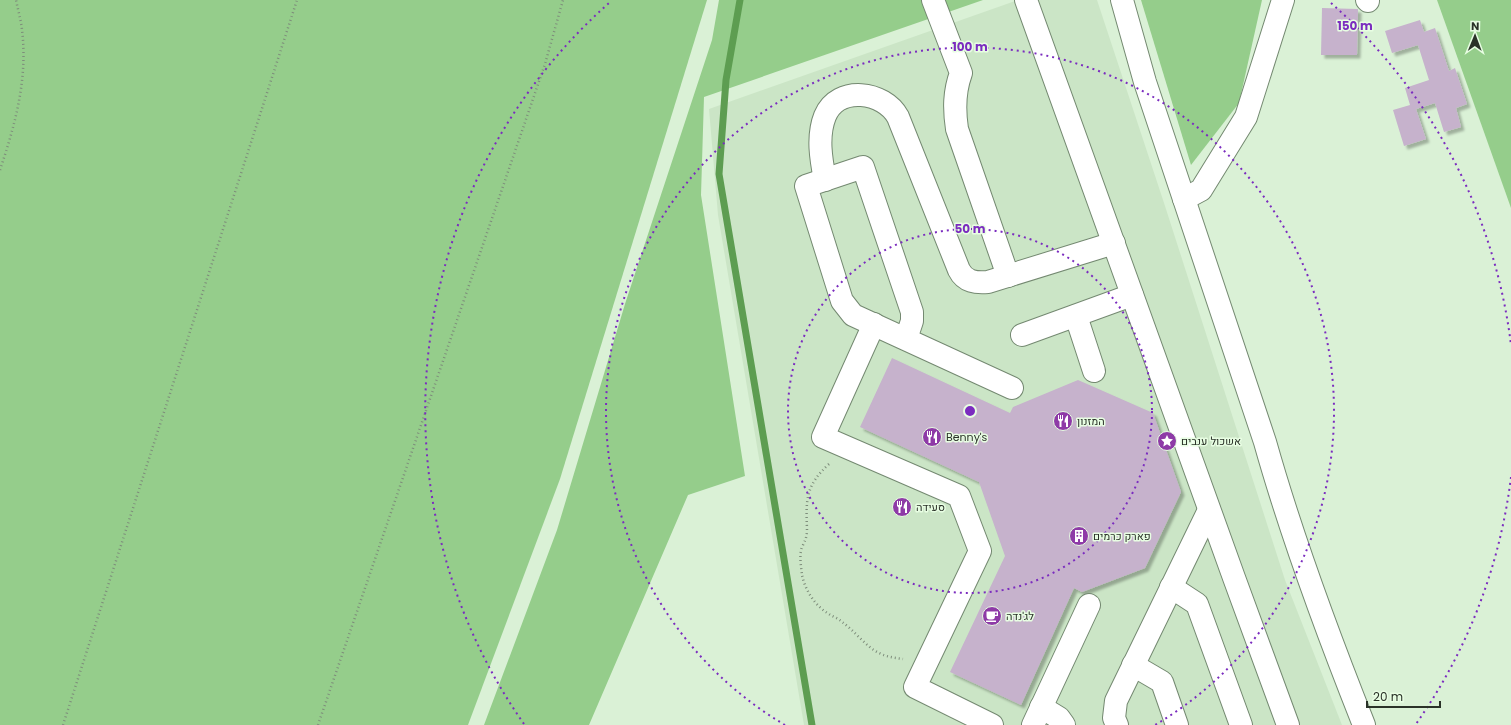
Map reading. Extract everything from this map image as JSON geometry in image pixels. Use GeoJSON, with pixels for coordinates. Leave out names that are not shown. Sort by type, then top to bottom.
{"type":"FeatureCollection","features":[{"type":"Feature","properties":{"kind":"main road"},"geometry":{"type":"LineString","coordinates":[[933,0],[961,73],[956,85],[954,99],[954,114],[957,129],[1008,276]]}},
{"type":"Feature","properties":{"kind":"main road"},"geometry":{"type":"LineString","coordinates":[[1026,0],[1114,243],[1208,510],[1288,725]]}},
{"type":"Feature","properties":{"kind":"main road"},"geometry":{"type":"LineString","coordinates":[[1122,0],[1145,82],[1265,442],[1279,493],[1364,725]]}},
{"type":"Feature","properties":{"kind":"main road"},"geometry":{"type":"LineString","coordinates":[[1184,200],[1201,190],[1246,117],[1283,0]]}},
{"type":"Feature","properties":{"kind":"main road"},"geometry":{"type":"LineString","coordinates":[[825,180],[821,163],[820,141],[822,125],[826,114],[832,105],[840,100],[850,96],[869,96],[879,99],[894,109],[961,273],[966,279],[978,282],[988,282],[1114,243]]}},
{"type":"Feature","properties":{"kind":"main road"},"geometry":{"type":"LineString","coordinates":[[906,338],[912,321],[912,312],[863,167],[806,186],[842,301],[853,315],[906,338],[1012,388]]}},
{"type":"Feature","properties":{"kind":"main road"},"geometry":{"type":"LineString","coordinates":[[1022,335],[1132,295]]}},
{"type":"Feature","properties":{"kind":"main road"},"geometry":{"type":"LineString","coordinates":[[1076,316],[1094,371]]}},
{"type":"Feature","properties":{"kind":"main road"},"geometry":{"type":"LineString","coordinates":[[874,324],[823,437],[959,496],[980,552],[914,687],[992,725]]}},
{"type":"Feature","properties":{"kind":"main road"},"geometry":{"type":"LineString","coordinates":[[1116,725],[1114,718],[1116,701],[1208,510]]}},
{"type":"Feature","properties":{"kind":"main road"},"geometry":{"type":"LineString","coordinates":[[1171,587],[1197,604],[1241,725]]}},
{"type":"Feature","properties":{"kind":"main road"},"geometry":{"type":"LineString","coordinates":[[1064,725],[1059,718],[1037,716],[1089,605]]}},
{"type":"Feature","properties":{"kind":"main road"},"geometry":{"type":"LineString","coordinates":[[1133,665],[1162,682],[1177,725]]}},
{"type":"Feature","properties":{"kind":"path"},"geometry":{"type":"LineString","coordinates":[[0,170],[12,135],[17,113],[24,63],[22,29],[16,0]]}},
{"type":"Feature","properties":{"kind":"path"},"geometry":{"type":"LineString","coordinates":[[63,725],[297,0]]}},
{"type":"Feature","properties":{"kind":"path"},"geometry":{"type":"LineString","coordinates":[[318,725],[545,64],[563,0]]}},
{"type":"Feature","properties":{"kind":"path"},"geometry":{"type":"LineString","coordinates":[[848,448],[820,473],[808,493],[806,514],[807,538],[802,548],[802,575],[806,586],[818,606],[842,622],[878,652],[888,656],[926,663]]}},
{"type":"Feature","properties":{"kind":"shaded area"},"geometry":{"type":"Polygon","coordinates":[[[1018,0],[1097,0],[1285,580],[1342,725],[804,725],[718,215],[709,109],[1018,0]]]}},
{"type":"Feature","properties":{"kind":"green space"},"geometry":{"type":"Polygon","coordinates":[[[0,0],[707,0],[560,479],[468,725],[0,725],[0,0]]]}},
{"type":"Feature","properties":{"kind":"green space"},"geometry":{"type":"Polygon","coordinates":[[[719,0],[983,0],[704,97],[701,195],[745,476],[688,495],[589,725],[484,725],[557,530],[625,304],[712,40],[719,0]]]}},
{"type":"Feature","properties":{"kind":"green space"},"geometry":{"type":"Polygon","coordinates":[[[1141,0],[1262,0],[1239,103],[1191,165],[1141,0]]]}},
{"type":"Feature","properties":{"kind":"green space"},"geometry":{"type":"Polygon","coordinates":[[[1437,0],[1511,0],[1511,208],[1437,0]]]}},
{"type":"Feature","properties":{"kind":"building"},"geometry":{"type":"Polygon","coordinates":[[[1322,8],[1358,9],[1357,55],[1321,55],[1322,8]]]}},
{"type":"Feature","properties":{"kind":"building"},"geometry":{"type":"Polygon","coordinates":[[[1420,20],[1424,32],[1435,28],[1449,71],[1455,68],[1467,104],[1456,108],[1461,127],[1444,132],[1435,103],[1416,109],[1426,139],[1404,146],[1393,110],[1410,105],[1405,88],[1429,80],[1418,45],[1392,53],[1385,31],[1420,20]]]}},
{"type":"Feature","properties":{"kind":"building","name":"פארק כרמים"},"geometry":{"type":"Polygon","coordinates":[[[892,358],[1010,413],[1013,407],[1078,380],[1153,413],[1181,492],[1145,568],[1082,592],[1074,588],[1021,705],[950,672],[1005,556],[979,482],[860,427],[892,358]]]}},
{"type":"Feature","properties":{"kind":"waterway"},"geometry":{"type":"LineString","coordinates":[[740,0],[726,80],[719,174],[812,725]]}},
{"type":"Feature","properties":{"kind":"place","name":"המזנון"},"geometry":{"type":"Point","coordinates":[1063,421]}},
{"type":"Feature","properties":{"kind":"place","name":"Benny's"},"geometry":{"type":"Point","coordinates":[932,437]}},
{"type":"Feature","properties":{"kind":"place","name":"אשכול ענבים"},"geometry":{"type":"Point","coordinates":[1167,441]}},
{"type":"Feature","properties":{"kind":"place","name":"סעידה"},"geometry":{"type":"Point","coordinates":[902,507]}},
{"type":"Feature","properties":{"kind":"place","name":"פארק כרמים"},"geometry":{"type":"Point","coordinates":[1079,536]}},
{"type":"Feature","properties":{"kind":"place","name":"לג'נדה"},"geometry":{"type":"Point","coordinates":[992,616]}}]}
